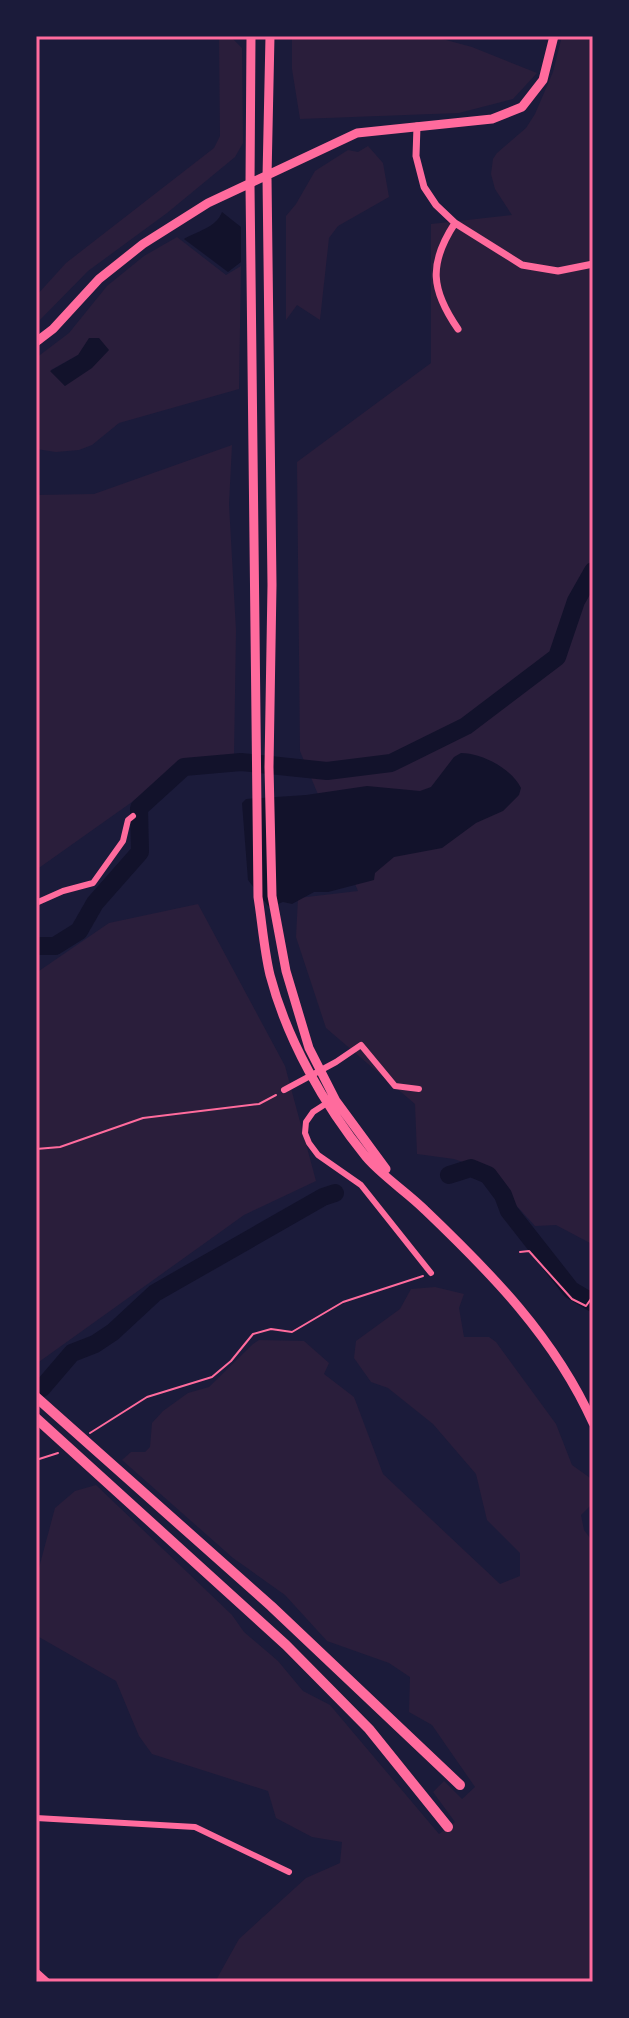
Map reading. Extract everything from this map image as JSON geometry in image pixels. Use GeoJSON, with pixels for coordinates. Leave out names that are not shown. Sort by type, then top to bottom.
{"type":"FeatureCollection","features":[{"type":"Feature","properties":{"kind":"highway"},"geometry":{"type":"LineString","coordinates":[[36,1397],[271,1606],[460,1785]]}},
{"type":"Feature","properties":{"kind":"highway"},"geometry":{"type":"LineString","coordinates":[[36,1418],[286,1645],[391,1755],[448,1827]]}},
{"type":"Feature","properties":{"kind":"main road"},"geometry":{"type":"LineString","coordinates":[[251,36],[258,897],[270,975],[292,1034],[327,1103],[368,1159],[465,1249],[523,1310],[559,1359],[593,1423]]}},
{"type":"Feature","properties":{"kind":"main road"},"geometry":{"type":"LineString","coordinates":[[270,36],[267,177],[272,896],[286,971],[309,1048],[336,1101],[401,1187]]}},
{"type":"Feature","properties":{"kind":"main road"},"geometry":{"type":"LineString","coordinates":[[36,342],[53,329],[99,279],[143,244],[208,203],[357,133],[492,119],[522,107],[543,80],[554,36]]}},
{"type":"Feature","properties":{"kind":"main road"},"geometry":{"type":"LineString","coordinates":[[36,1973],[46,1982]]}},
{"type":"Feature","properties":{"kind":"street"},"geometry":{"type":"LineString","coordinates":[[417,126],[416,156],[424,187],[436,205],[455,223],[522,265],[558,271],[593,264]]}},
{"type":"Feature","properties":{"kind":"street"},"geometry":{"type":"LineString","coordinates":[[455,223],[440,251],[436,271],[437,291],[458,329]]}},
{"type":"Feature","properties":{"kind":"street"},"geometry":{"type":"LineString","coordinates":[[36,903],[93,883],[123,841],[128,820],[133,816]]}},
{"type":"Feature","properties":{"kind":"street"},"geometry":{"type":"LineString","coordinates":[[284,1090],[361,1045],[395,1086],[419,1089]]}},
{"type":"Feature","properties":{"kind":"street"},"geometry":{"type":"LineString","coordinates":[[327,1103],[313,1112],[306,1122],[305,1133],[309,1143],[318,1155],[361,1185],[431,1273]]}},
{"type":"Feature","properties":{"kind":"street"},"geometry":{"type":"LineString","coordinates":[[36,1818],[195,1827],[289,1872]]}},
{"type":"Feature","properties":{"kind":"path"},"geometry":{"type":"LineString","coordinates":[[36,1149],[60,1147],[143,1118],[259,1104],[284,1090]]}},
{"type":"Feature","properties":{"kind":"path"},"geometry":{"type":"LineString","coordinates":[[520,1252],[529,1251],[572,1299],[586,1306],[593,1296]]}},
{"type":"Feature","properties":{"kind":"path"},"geometry":{"type":"LineString","coordinates":[[82,1438],[147,1397],[212,1377],[231,1361],[253,1334],[271,1329],[292,1332],[343,1302],[431,1273]]}},
{"type":"Feature","properties":{"kind":"path"},"geometry":{"type":"LineString","coordinates":[[36,1460],[69,1446]]}},
{"type":"Feature","properties":{"kind":"shaded area"},"geometry":{"type":"Polygon","coordinates":[[[292,36],[431,36],[472,47],[537,73],[513,99],[459,113],[300,119],[292,69],[292,36]]]}},
{"type":"Feature","properties":{"kind":"shaded area"},"geometry":{"type":"Polygon","coordinates":[[[562,36],[593,36],[593,1242],[590,1243],[556,1225],[535,1226],[483,1169],[454,1159],[417,1154],[415,1104],[326,1028],[296,937],[298,898],[358,891],[300,751],[297,462],[431,363],[431,224],[512,215],[495,189],[491,174],[493,159],[526,128],[535,114],[553,72],[562,36]]]}},
{"type":"Feature","properties":{"kind":"shaded area"},"geometry":{"type":"Polygon","coordinates":[[[219,37],[232,38],[242,48],[243,143],[235,157],[167,213],[88,271],[36,324],[36,296],[66,263],[214,148],[220,136],[219,37]]]}},
{"type":"Feature","properties":{"kind":"shaded area"},"geometry":{"type":"Polygon","coordinates":[[[368,146],[383,163],[389,197],[338,226],[329,238],[320,320],[297,305],[286,320],[286,216],[315,171],[348,150],[358,152],[368,146]]]}},
{"type":"Feature","properties":{"kind":"shaded area"},"geometry":{"type":"Polygon","coordinates":[[[222,212],[241,227],[241,262],[228,272],[184,239],[211,225],[222,212]]]}},
{"type":"Feature","properties":{"kind":"shaded area"},"geometry":{"type":"Polygon","coordinates":[[[177,237],[226,275],[241,266],[239,389],[119,423],[92,445],[79,450],[56,452],[36,449],[36,358],[69,333],[107,286],[144,256],[177,237]],[[78,355],[51,370],[65,386],[78,355]]]}},
{"type":"Feature","properties":{"kind":"shaded area"},"geometry":{"type":"Polygon","coordinates":[[[89,338],[99,338],[109,350],[92,368],[65,386],[50,371],[78,355],[89,338]]]}},
{"type":"Feature","properties":{"kind":"shaded area"},"geometry":{"type":"Polygon","coordinates":[[[232,445],[229,504],[236,630],[234,756],[163,780],[36,870],[36,495],[94,494],[232,445]]]}},
{"type":"Feature","properties":{"kind":"shaded area"},"geometry":{"type":"Polygon","coordinates":[[[461,753],[496,763],[521,788],[519,795],[503,811],[476,823],[442,848],[394,857],[375,873],[374,880],[328,892],[314,892],[292,904],[283,902],[269,907],[248,880],[242,803],[246,799],[306,795],[367,786],[420,791],[431,787],[454,757],[461,753]]]}},
{"type":"Feature","properties":{"kind":"shaded area"},"geometry":{"type":"Polygon","coordinates":[[[198,904],[285,1066],[316,1181],[244,1215],[36,1364],[36,973],[109,923],[198,904]]]}},
{"type":"Feature","properties":{"kind":"shaded area"},"geometry":{"type":"Polygon","coordinates":[[[435,1287],[464,1294],[459,1308],[464,1337],[489,1337],[496,1342],[556,1424],[572,1465],[593,1480],[593,1503],[581,1515],[584,1530],[593,1542],[593,1982],[215,1982],[239,1939],[306,1878],[340,1863],[342,1842],[312,1837],[276,1818],[268,1791],[152,1754],[139,1736],[116,1681],[39,1637],[36,1632],[36,1579],[55,1508],[75,1491],[96,1485],[232,1615],[244,1632],[278,1661],[303,1691],[330,1705],[439,1834],[455,1822],[433,1792],[444,1781],[462,1799],[475,1787],[432,1725],[409,1712],[410,1677],[389,1663],[327,1641],[285,1595],[233,1558],[122,1460],[131,1452],[145,1452],[150,1447],[152,1423],[163,1411],[188,1393],[209,1387],[259,1340],[304,1341],[329,1363],[324,1374],[354,1397],[383,1474],[500,1584],[520,1576],[520,1553],[487,1520],[476,1474],[433,1424],[388,1388],[371,1382],[354,1358],[356,1341],[400,1309],[411,1289],[435,1287]]]}},
{"type":"Feature","properties":{"kind":"waterway"},"geometry":{"type":"LineString","coordinates":[[36,946],[55,946],[79,931],[95,903],[140,852],[139,808],[184,767],[241,762],[327,771],[391,763],[466,726],[557,657],[576,601],[593,571]]}},
{"type":"Feature","properties":{"kind":"waterway"},"geometry":{"type":"LineString","coordinates":[[449,1175],[471,1168],[488,1175],[503,1195],[509,1211],[571,1290],[593,1303]]}},
{"type":"Feature","properties":{"kind":"waterway"},"geometry":{"type":"LineString","coordinates":[[36,1391],[72,1353],[95,1344],[113,1332],[155,1293],[335,1193]]}}]}
